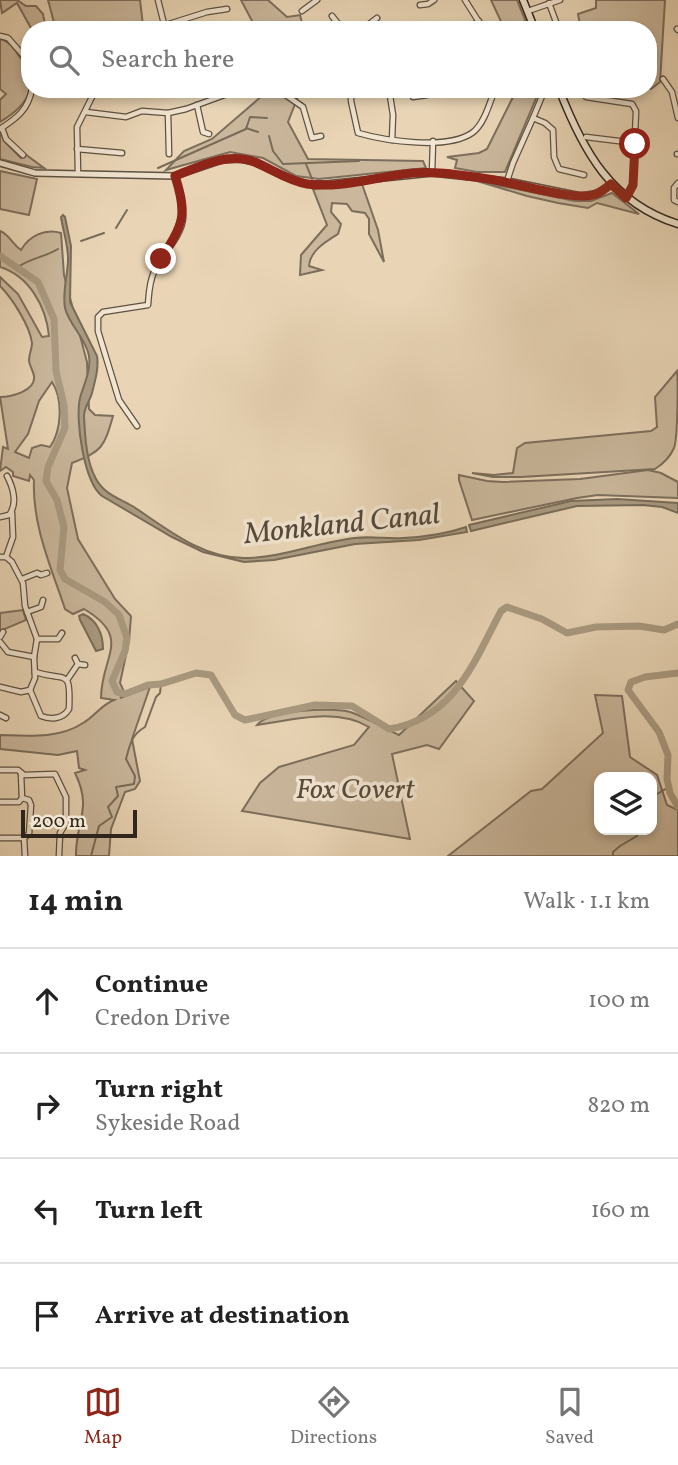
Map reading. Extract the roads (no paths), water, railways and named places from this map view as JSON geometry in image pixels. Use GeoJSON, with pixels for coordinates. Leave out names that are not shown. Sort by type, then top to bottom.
{"type":"FeatureCollection","features":[{"type":"Feature","properties":{"kind":"main road"},"geometry":{"type":"LineString","coordinates":[[523,0],[532,21]]}},
{"type":"Feature","properties":{"kind":"main road"},"geometry":{"type":"LineString","coordinates":[[563,98],[577,133],[611,184],[646,212],[678,224]]}},
{"type":"Feature","properties":{"kind":"street"},"geometry":{"type":"LineString","coordinates":[[158,0],[163,21]]}},
{"type":"Feature","properties":{"kind":"street"},"geometry":{"type":"LineString","coordinates":[[302,0],[304,9],[317,0]]}},
{"type":"Feature","properties":{"kind":"street"},"geometry":{"type":"LineString","coordinates":[[420,5],[434,0]]}},
{"type":"Feature","properties":{"kind":"street"},"geometry":{"type":"LineString","coordinates":[[528,11],[560,0]]}},
{"type":"Feature","properties":{"kind":"street"},"geometry":{"type":"LineString","coordinates":[[468,1],[478,21]]}},
{"type":"Feature","properties":{"kind":"street"},"geometry":{"type":"LineString","coordinates":[[549,3],[556,21]]}},
{"type":"Feature","properties":{"kind":"street"},"geometry":{"type":"LineString","coordinates":[[177,21],[227,9]]}},
{"type":"Feature","properties":{"kind":"street"},"geometry":{"type":"LineString","coordinates":[[332,16],[336,21]]}},
{"type":"Feature","properties":{"kind":"street"},"geometry":{"type":"LineString","coordinates":[[372,21],[376,18]]}},
{"type":"Feature","properties":{"kind":"street"},"geometry":{"type":"LineString","coordinates":[[0,36],[8,38],[21,53]]}},
{"type":"Feature","properties":{"kind":"street"},"geometry":{"type":"LineString","coordinates":[[663,79],[672,92],[678,118]]}},
{"type":"Feature","properties":{"kind":"street"},"geometry":{"type":"LineString","coordinates":[[23,155],[6,139],[1,128],[27,108],[30,98]]}},
{"type":"Feature","properties":{"kind":"street"},"geometry":{"type":"LineString","coordinates":[[78,173],[78,127],[92,98]]}},
{"type":"Feature","properties":{"kind":"street"},"geometry":{"type":"LineString","coordinates":[[86,112],[126,117],[142,111],[168,113],[216,98]]}},
{"type":"Feature","properties":{"kind":"street"},"geometry":{"type":"LineString","coordinates":[[290,98],[303,107],[312,138],[321,136]]}},
{"type":"Feature","properties":{"kind":"street"},"geometry":{"type":"LineString","coordinates":[[351,98],[358,133],[417,144],[474,132],[491,98]]}},
{"type":"Feature","properties":{"kind":"street"},"geometry":{"type":"LineString","coordinates":[[390,98],[392,140]]}},
{"type":"Feature","properties":{"kind":"street"},"geometry":{"type":"LineString","coordinates":[[507,181],[541,98]]}},
{"type":"Feature","properties":{"kind":"street"},"geometry":{"type":"LineString","coordinates":[[593,98],[632,104],[636,111],[633,185],[626,198]]}},
{"type":"Feature","properties":{"kind":"street"},"geometry":{"type":"LineString","coordinates":[[197,105],[203,131],[209,134]]}},
{"type":"Feature","properties":{"kind":"street"},"geometry":{"type":"LineString","coordinates":[[168,113],[169,154]]}},
{"type":"Feature","properties":{"kind":"street"},"geometry":{"type":"LineString","coordinates":[[533,118],[553,130],[554,157],[559,169],[584,176]]}},
{"type":"Feature","properties":{"kind":"street"},"geometry":{"type":"LineString","coordinates":[[586,137],[635,144]]}},
{"type":"Feature","properties":{"kind":"street"},"geometry":{"type":"LineString","coordinates":[[432,173],[433,141]]}},
{"type":"Feature","properties":{"kind":"street"},"geometry":{"type":"LineString","coordinates":[[77,149],[122,153]]}},
{"type":"Feature","properties":{"kind":"street"},"geometry":{"type":"LineString","coordinates":[[0,163],[35,173],[175,176],[208,163],[228,159],[254,162],[307,184],[432,173],[507,181],[581,197],[600,193],[611,184]]}},
{"type":"Feature","properties":{"kind":"street"},"geometry":{"type":"LineString","coordinates":[[136,426],[119,400],[98,331],[98,317],[103,312],[148,305],[154,270],[183,220],[181,195],[175,176]]}},
{"type":"Feature","properties":{"kind":"street"},"geometry":{"type":"LineString","coordinates":[[678,183],[674,188],[674,200],[678,202]]}},
{"type":"Feature","properties":{"kind":"street"},"geometry":{"type":"LineString","coordinates":[[7,476],[12,490],[13,537],[3,557],[12,562],[21,579],[27,611],[37,639],[35,672],[30,690],[41,716],[51,719],[61,717],[69,709],[70,685],[61,676],[35,672]]}},
{"type":"Feature","properties":{"kind":"street"},"geometry":{"type":"LineString","coordinates":[[0,517],[12,512]]}},
{"type":"Feature","properties":{"kind":"street"},"geometry":{"type":"LineString","coordinates":[[21,579],[37,573],[47,573]]}},
{"type":"Feature","properties":{"kind":"street"},"geometry":{"type":"LineString","coordinates":[[27,611],[41,607],[43,600]]}},
{"type":"Feature","properties":{"kind":"street"},"geometry":{"type":"LineString","coordinates":[[58,639],[62,633]]}},
{"type":"Feature","properties":{"kind":"street"},"geometry":{"type":"LineString","coordinates":[[1,637],[8,652],[34,657]]}},
{"type":"Feature","properties":{"kind":"street"},"geometry":{"type":"LineString","coordinates":[[37,639],[58,639]]}},
{"type":"Feature","properties":{"kind":"street"},"geometry":{"type":"LineString","coordinates":[[58,639],[61,647]]}},
{"type":"Feature","properties":{"kind":"street"},"geometry":{"type":"LineString","coordinates":[[75,658],[78,664]]}},
{"type":"Feature","properties":{"kind":"street"},"geometry":{"type":"LineString","coordinates":[[67,680],[78,664]]}},
{"type":"Feature","properties":{"kind":"street"},"geometry":{"type":"LineString","coordinates":[[78,664],[85,665]]}},
{"type":"Feature","properties":{"kind":"street"},"geometry":{"type":"LineString","coordinates":[[0,687],[21,692],[30,690]]}},
{"type":"Feature","properties":{"kind":"street"},"geometry":{"type":"LineString","coordinates":[[0,715],[6,718]]}},
{"type":"Feature","properties":{"kind":"street"},"geometry":{"type":"LineString","coordinates":[[0,770],[18,770],[21,774],[22,798],[19,802],[0,803]]}},
{"type":"Feature","properties":{"kind":"street"},"geometry":{"type":"LineString","coordinates":[[21,774],[55,774],[65,792],[66,823],[60,833],[59,856]]}},
{"type":"Feature","properties":{"kind":"street"},"geometry":{"type":"LineString","coordinates":[[0,838],[24,838],[29,834],[31,805],[29,800],[22,798]]}},
{"type":"Feature","properties":{"kind":"street"},"geometry":{"type":"LineString","coordinates":[[24,838],[25,856]]}},
{"type":"Feature","properties":{"kind":"waterway"},"geometry":{"type":"LineString","coordinates":[[158,168],[246,129],[250,117],[267,118]]}},
{"type":"Feature","properties":{"kind":"waterway"},"geometry":{"type":"LineString","coordinates":[[246,128],[258,132]]}},
{"type":"Feature","properties":{"kind":"waterway"},"geometry":{"type":"LineString","coordinates":[[269,136],[273,151],[283,164],[359,161]]}},
{"type":"Feature","properties":{"kind":"waterway"},"geometry":{"type":"LineString","coordinates":[[306,164],[312,179]]}},
{"type":"Feature","properties":{"kind":"waterway"},"geometry":{"type":"LineString","coordinates":[[116,228],[127,210]]}},
{"type":"Feature","properties":{"kind":"waterway"},"geometry":{"type":"LineString","coordinates":[[81,241],[104,233]]}},
{"type":"Feature","properties":{"kind":"waterway"},"geometry":{"type":"LineString","coordinates":[[18,267],[58,249]]}},
{"type":"Feature","properties":{"kind":"waterway"},"geometry":{"type":"LineString","coordinates":[[0,256],[38,282],[54,319],[56,371],[64,405],[65,428],[48,467],[46,481],[57,500],[64,527],[60,570],[65,579],[105,602],[119,615],[127,638],[125,651],[112,681],[117,692],[125,694],[148,685],[161,684],[196,673],[211,675],[235,715],[245,720],[315,705],[352,706],[389,729],[430,714],[446,701],[471,668],[501,611],[507,607],[542,619],[567,633],[596,627],[639,626],[664,630],[678,624]]}},
{"type":"Feature","properties":{"kind":"waterway"},"geometry":{"type":"LineString","coordinates":[[678,673],[645,677],[631,682],[628,690],[659,732],[668,755],[667,779],[670,793],[678,807]]}},
{"type":"Feature","properties":{"kind":"waterway"},"geometry":{"type":"LineString","coordinates":[[91,856],[99,826],[112,817],[108,807],[118,796],[116,787],[134,784],[135,776],[126,759],[134,737],[145,727],[160,693],[161,684]]}},
{"type":"Feature","properties":{"kind":"waterway"},"geometry":{"type":"LineString","coordinates":[[657,794],[669,787]]}},
{"type":"Feature","properties":{"kind":"waterway"},"geometry":{"type":"LineString","coordinates":[[613,856],[613,852],[637,835]]}},
{"type":"Feature","properties":{"kind":"water label","name":"Monkland Canal"},"geometry":{"type":"Point","coordinates":[342,523]}},
{"type":"Feature","properties":{"kind":"park label","name":"Fox Covert"},"geometry":{"type":"Point","coordinates":[355,788]}}]}
